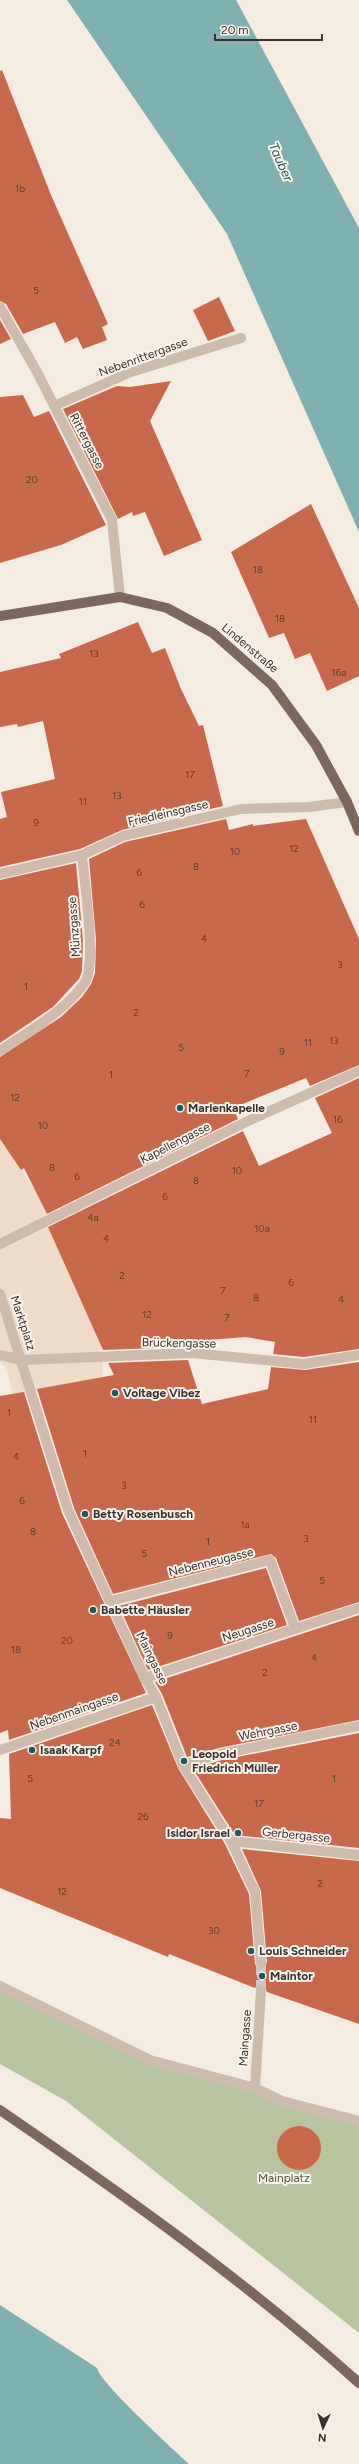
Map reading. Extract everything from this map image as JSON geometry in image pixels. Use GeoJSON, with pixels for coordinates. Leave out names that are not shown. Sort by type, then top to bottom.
{"type":"FeatureCollection","features":[{"type":"Feature","properties":{"kind":"main road","name":"Lindenstraße"},"geometry":{"type":"LineString","coordinates":[[0,616],[120,597],[167,608],[213,633],[272,685],[316,745],[347,802],[359,831]]}},
{"type":"Feature","properties":{"kind":"main road"},"geometry":{"type":"LineString","coordinates":[[0,2110],[151,2214],[307,2335],[359,2382]]}},
{"type":"Feature","properties":{"kind":"street","name":"Rittergasse"},"geometry":{"type":"LineString","coordinates":[[0,307],[54,406],[112,520],[120,597]]}},
{"type":"Feature","properties":{"kind":"street","name":"Nebenrittergasse"},"geometry":{"type":"LineString","coordinates":[[54,406],[131,372],[242,338]]}},
{"type":"Feature","properties":{"kind":"street","name":"Friedleinsgasse"},"geometry":{"type":"LineString","coordinates":[[0,874],[82,855],[123,836],[241,809],[309,807],[347,802]]}},
{"type":"Feature","properties":{"kind":"street","name":"Münzgasse"},"geometry":{"type":"LineString","coordinates":[[0,1051],[61,1009],[86,981],[90,958],[82,855]]}},
{"type":"Feature","properties":{"kind":"street","name":"Kapellengasse"},"geometry":{"type":"LineString","coordinates":[[0,1244],[250,1120],[359,1071]]}},
{"type":"Feature","properties":{"kind":"street","name":"Marktplatz"},"geometry":{"type":"LineString","coordinates":[[0,1294],[22,1360]]}},
{"type":"Feature","properties":{"kind":"street","name":"Brückengasse"},"geometry":{"type":"LineString","coordinates":[[0,1355],[22,1360],[192,1353],[304,1364],[359,1355]]}},
{"type":"Feature","properties":{"kind":"street","name":"Maingasse"},"geometry":{"type":"LineString","coordinates":[[22,1360],[68,1510],[145,1678],[156,1697],[183,1765],[231,1840],[255,1892],[261,1963]]}},
{"type":"Feature","properties":{"kind":"street","name":"Nebenneugasse"},"geometry":{"type":"LineString","coordinates":[[111,1601],[270,1560],[295,1628]]}},
{"type":"Feature","properties":{"kind":"street","name":"Neugasse"},"geometry":{"type":"LineString","coordinates":[[145,1678],[359,1608]]}},
{"type":"Feature","properties":{"kind":"street","name":"Nebenmaingasse"},"geometry":{"type":"LineString","coordinates":[[0,1750],[156,1697]]}},
{"type":"Feature","properties":{"kind":"street","name":"Wehrgasse"},"geometry":{"type":"LineString","coordinates":[[183,1765],[220,1754],[359,1726]]}},
{"type":"Feature","properties":{"kind":"street","name":"Gerbergasse"},"geometry":{"type":"LineString","coordinates":[[231,1840],[359,1855]]}},
{"type":"Feature","properties":{"kind":"street"},"geometry":{"type":"LineString","coordinates":[[0,1986],[150,2060],[255,2088],[282,2101],[359,2121]]}},
{"type":"Feature","properties":{"kind":"street","name":"Maingasse"},"geometry":{"type":"LineString","coordinates":[[255,2088],[261,1990]]}},
{"type":"Feature","properties":{"kind":"green space","name":"Mainplatz"},"geometry":{"type":"Polygon","coordinates":[[[0,1986],[150,2060],[359,2121],[359,2333],[66,2101],[0,2064],[0,1986]]]}},
{"type":"Feature","properties":{"kind":"shaded area"},"geometry":{"type":"Polygon","coordinates":[[[0,1139],[37,1193],[47,1214],[48,1227],[101,1345],[103,1377],[30,1391],[13,1397],[7,1369],[0,1362],[0,1139]]]}},
{"type":"Feature","properties":{"kind":"water","name":"Tauber"},"geometry":{"type":"Polygon","coordinates":[[[67,0],[236,0],[359,228],[359,532],[227,234],[67,0]]]}},
{"type":"Feature","properties":{"kind":"water"},"geometry":{"type":"Polygon","coordinates":[[[0,2305],[97,2368],[101,2376],[123,2401],[189,2464],[0,2464],[0,2305]]]}},
{"type":"Feature","properties":{"kind":"building"},"geometry":{"type":"Polygon","coordinates":[[[2,70],[51,195],[108,324],[102,327],[107,340],[83,349],[77,337],[65,343],[55,322],[23,334],[6,304],[0,301],[0,71],[2,70]]]}},
{"type":"Feature","properties":{"kind":"building"},"geometry":{"type":"Polygon","coordinates":[[[219,297],[235,331],[208,341],[193,310],[219,297]]]}},
{"type":"Feature","properties":{"kind":"building"},"geometry":{"type":"Polygon","coordinates":[[[0,320],[11,339],[0,344],[0,320]]]}},
{"type":"Feature","properties":{"kind":"building"},"geometry":{"type":"Polygon","coordinates":[[[171,381],[150,421],[202,540],[164,556],[145,512],[133,516],[132,512],[118,519],[63,409],[117,386],[130,387],[171,381]]]}},
{"type":"Feature","properties":{"kind":"building"},"geometry":{"type":"Polygon","coordinates":[[[23,395],[34,417],[49,411],[106,525],[61,545],[0,563],[0,397],[23,395]]]}},
{"type":"Feature","properties":{"kind":"building"},"geometry":{"type":"Polygon","coordinates":[[[311,504],[359,608],[359,676],[327,691],[310,653],[295,659],[284,633],[269,638],[231,552],[311,504]]]}},
{"type":"Feature","properties":{"kind":"building"},"geometry":{"type":"Polygon","coordinates":[[[138,622],[152,653],[165,648],[181,689],[199,726],[203,725],[223,806],[122,830],[80,849],[0,867],[0,819],[7,817],[1,792],[55,779],[43,721],[18,727],[17,724],[0,727],[0,672],[61,658],[59,654],[138,622]]]}},
{"type":"Feature","properties":{"kind":"building"},"geometry":{"type":"Polygon","coordinates":[[[226,819],[229,830],[253,824],[253,826],[306,819],[359,939],[359,1065],[310,1086],[306,1078],[233,1108],[238,1119],[47,1214],[24,1168],[21,1170],[0,1139],[0,1057],[61,1017],[82,997],[91,984],[95,973],[96,940],[89,859],[125,842],[226,819]]]}},
{"type":"Feature","properties":{"kind":"building"},"geometry":{"type":"Polygon","coordinates":[[[76,863],[83,941],[82,971],[79,979],[53,1007],[0,1043],[0,880],[76,863]]]}},
{"type":"Feature","properties":{"kind":"building"},"geometry":{"type":"Polygon","coordinates":[[[359,1078],[359,1349],[304,1357],[273,1354],[275,1342],[246,1337],[182,1342],[184,1347],[103,1350],[48,1227],[243,1131],[259,1166],[332,1133],[315,1098],[359,1078]]]}},
{"type":"Feature","properties":{"kind":"building"},"geometry":{"type":"Polygon","coordinates":[[[188,1360],[202,1404],[268,1389],[271,1367],[305,1370],[359,1362],[359,1602],[299,1621],[276,1558],[271,1554],[113,1594],[74,1508],[37,1389],[114,1375],[108,1363],[188,1360]]]}},
{"type":"Feature","properties":{"kind":"building"},"geometry":{"type":"Polygon","coordinates":[[[24,1392],[62,1513],[146,1693],[9,1740],[8,1730],[0,1733],[0,1396],[24,1392]]]}},
{"type":"Feature","properties":{"kind":"building"},"geometry":{"type":"Polygon","coordinates":[[[266,1568],[287,1625],[148,1670],[119,1606],[266,1568]]]}},
{"type":"Feature","properties":{"kind":"building"},"geometry":{"type":"Polygon","coordinates":[[[359,1615],[359,1720],[219,1748],[187,1757],[162,1694],[155,1682],[359,1615]]]}},
{"type":"Feature","properties":{"kind":"building"},"geometry":{"type":"Polygon","coordinates":[[[152,1705],[178,1768],[225,1844],[249,1894],[255,1964],[258,1969],[264,1969],[267,1962],[261,1891],[242,1849],[359,1861],[359,2024],[267,1992],[264,1984],[258,1984],[255,1988],[169,1954],[168,1957],[0,1888],[0,1818],[11,1819],[9,1754],[152,1705]]]}},
{"type":"Feature","properties":{"kind":"building"},"geometry":{"type":"Polygon","coordinates":[[[359,1733],[359,1848],[235,1835],[193,1769],[222,1760],[359,1733]]]}},
{"type":"Feature","properties":{"kind":"building"},"geometry":{"type":"Polygon","coordinates":[[[299,2126],[311,2130],[317,2136],[321,2148],[317,2160],[311,2166],[299,2170],[287,2166],[281,2160],[277,2148],[281,2136],[287,2130],[299,2126]]]}},
{"type":"Feature","properties":{"kind":"tunnel"},"geometry":{"type":"LineString","coordinates":[[261,1963],[261,1990]]}},
{"type":"Feature","properties":{"kind":"place","name":"Marienkapelle"},"geometry":{"type":"Point","coordinates":[180,1108]}},
{"type":"Feature","properties":{"kind":"place","name":"Voltage Vibez"},"geometry":{"type":"Point","coordinates":[115,1393]}},
{"type":"Feature","properties":{"kind":"place","name":"Betty Rosenbusch"},"geometry":{"type":"Point","coordinates":[85,1514]}},
{"type":"Feature","properties":{"kind":"place","name":"Babette Häusler"},"geometry":{"type":"Point","coordinates":[93,1610]}},
{"type":"Feature","properties":{"kind":"place","name":"Isaak Karpf"},"geometry":{"type":"Point","coordinates":[32,1750]}},
{"type":"Feature","properties":{"kind":"place","name":"Leopold Friedrich Müller"},"geometry":{"type":"Point","coordinates":[184,1761]}},
{"type":"Feature","properties":{"kind":"place","name":"Isidor Israel"},"geometry":{"type":"Point","coordinates":[238,1833]}},
{"type":"Feature","properties":{"kind":"place","name":"Louis Schneider"},"geometry":{"type":"Point","coordinates":[251,1951]}},
{"type":"Feature","properties":{"kind":"place","name":"Maintor"},"geometry":{"type":"Point","coordinates":[262,1976]}}]}
